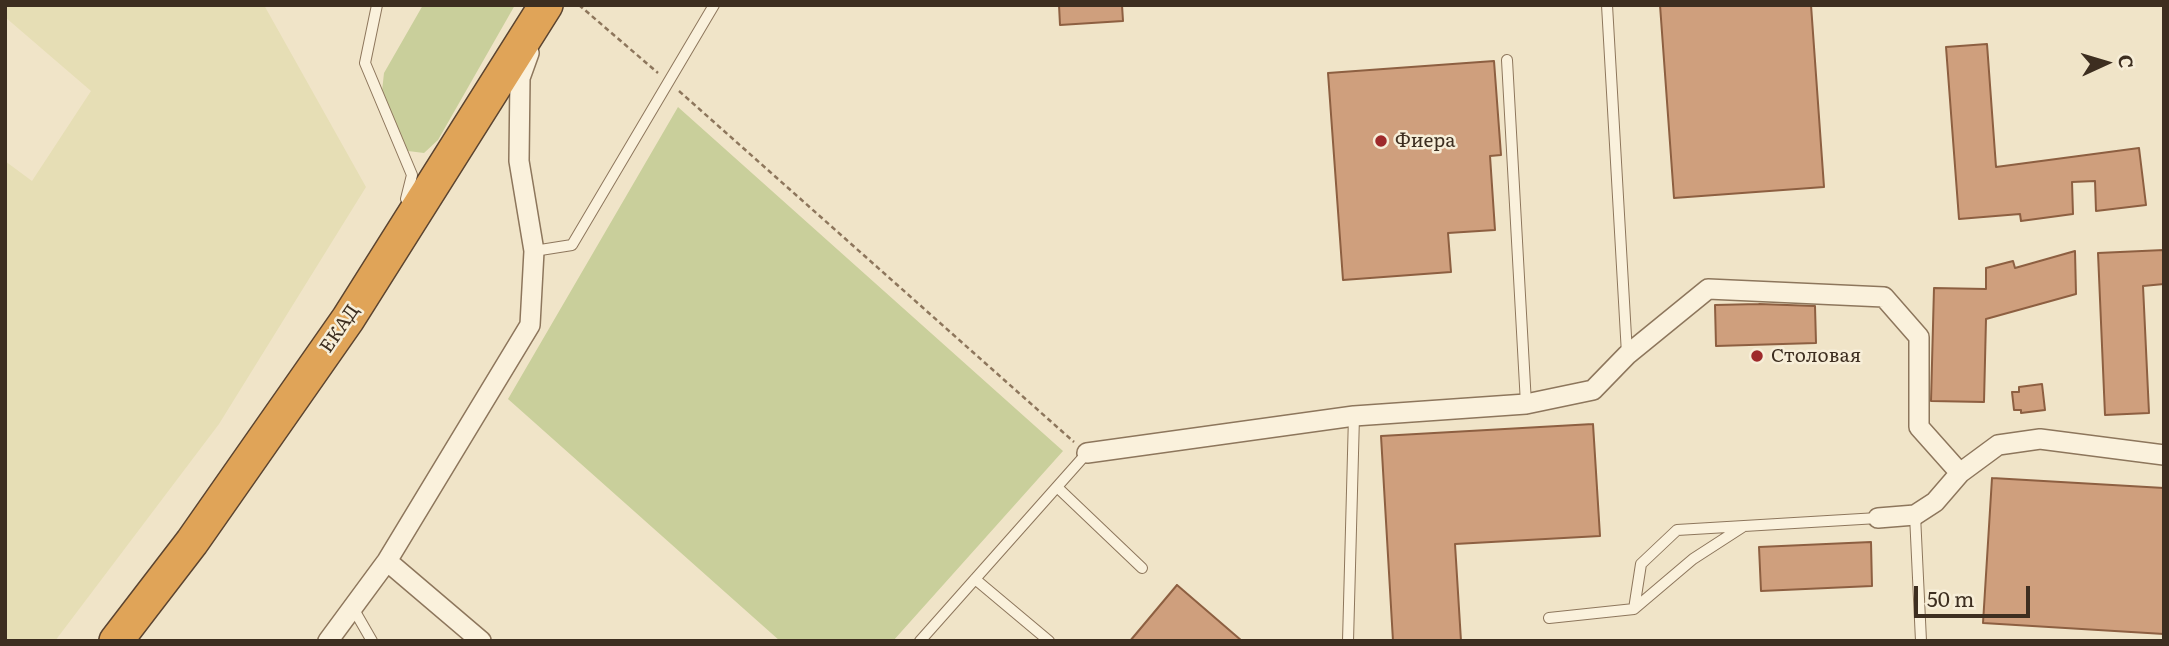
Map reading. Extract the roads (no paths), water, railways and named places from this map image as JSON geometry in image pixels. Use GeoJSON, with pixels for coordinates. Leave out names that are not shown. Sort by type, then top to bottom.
{"type":"FeatureCollection","features":[{"type":"Feature","properties":{"kind":"highway","name":"ЕКАД"},"geometry":{"type":"LineString","coordinates":[[116,641],[192,542],[377,274],[547,5]]}},
{"type":"Feature","properties":{"kind":"street"},"geometry":{"type":"LineString","coordinates":[[328,641],[387,561],[530,325],[534,251],[519,161],[520,78],[547,5]]}},
{"type":"Feature","properties":{"kind":"street"},"geometry":{"type":"LineString","coordinates":[[1087,453],[1354,416],[1526,404],[1593,390],[1627,355],[1708,289],[1884,297],[1919,337],[1919,428],[1960,473]]}},
{"type":"Feature","properties":{"kind":"street"},"geometry":{"type":"LineString","coordinates":[[1878,518],[1915,515],[1935,502],[1960,473],[1998,445],[2040,439],[2164,455]]}},
{"type":"Feature","properties":{"kind":"street"},"geometry":{"type":"LineString","coordinates":[[387,561],[481,641]]}},
{"type":"Feature","properties":{"kind":"lane"},"geometry":{"type":"LineString","coordinates":[[377,5],[365,63],[412,175],[408,196],[398,213]]}},
{"type":"Feature","properties":{"kind":"lane"},"geometry":{"type":"LineString","coordinates":[[534,251],[572,245],[714,5]]}},
{"type":"Feature","properties":{"kind":"lane"},"geometry":{"type":"LineString","coordinates":[[1607,5],[1627,355]]}},
{"type":"Feature","properties":{"kind":"lane"},"geometry":{"type":"LineString","coordinates":[[1507,60],[1526,404]]}},
{"type":"Feature","properties":{"kind":"lane"},"geometry":{"type":"LineString","coordinates":[[377,274],[383,239]]}},
{"type":"Feature","properties":{"kind":"lane"},"geometry":{"type":"LineString","coordinates":[[1348,641],[1354,416]]}},
{"type":"Feature","properties":{"kind":"lane"},"geometry":{"type":"LineString","coordinates":[[920,641],[1087,453]]}},
{"type":"Feature","properties":{"kind":"lane"},"geometry":{"type":"LineString","coordinates":[[1057,488],[1142,568]]}},
{"type":"Feature","properties":{"kind":"lane"},"geometry":{"type":"LineString","coordinates":[[1915,515],[1921,641]]}},
{"type":"Feature","properties":{"kind":"lane"},"geometry":{"type":"LineString","coordinates":[[1634,609],[1641,564],[1677,530],[1878,518]]}},
{"type":"Feature","properties":{"kind":"lane"},"geometry":{"type":"LineString","coordinates":[[1549,618],[1634,609],[1693,559],[1746,525]]}},
{"type":"Feature","properties":{"kind":"lane"},"geometry":{"type":"LineString","coordinates":[[975,579],[1049,641]]}},
{"type":"Feature","properties":{"kind":"lane"},"geometry":{"type":"LineString","coordinates":[[353,607],[372,641]]}},
{"type":"Feature","properties":{"kind":"place","name":"Фиера"},"geometry":{"type":"Point","coordinates":[1381,141]}},
{"type":"Feature","properties":{"kind":"place","name":"Столовая"},"geometry":{"type":"Point","coordinates":[1757,356]}}]}
